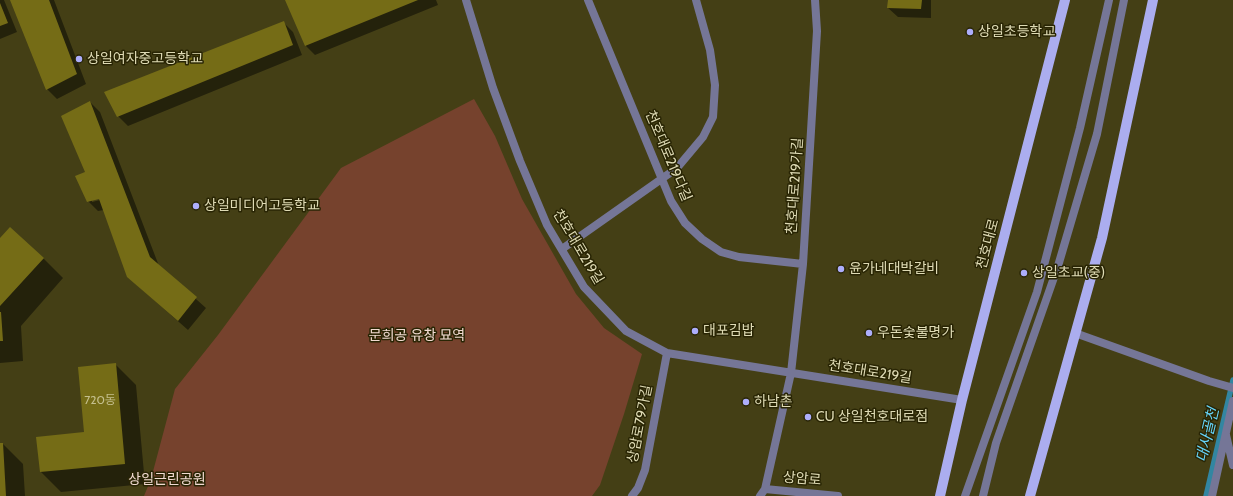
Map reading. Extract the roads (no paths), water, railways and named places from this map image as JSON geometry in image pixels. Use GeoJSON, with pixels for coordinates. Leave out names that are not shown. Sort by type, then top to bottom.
{"type":"FeatureCollection","features":[{"type":"Feature","properties":{"kind":"main road","name":"천호대로"},"geometry":{"type":"LineString","coordinates":[[940,496],[962,400],[1065,0]]}},
{"type":"Feature","properties":{"kind":"main road"},"geometry":{"type":"LineString","coordinates":[[1030,496],[1102,238],[1153,0]]}},
{"type":"Feature","properties":{"kind":"street","name":"천호대로219길"},"geometry":{"type":"LineString","coordinates":[[466,0],[493,88],[520,161],[548,225],[584,287],[626,331],[667,353],[962,400]]}},
{"type":"Feature","properties":{"kind":"street","name":"천호대로219다길"},"geometry":{"type":"LineString","coordinates":[[588,0],[671,201],[685,223],[702,239],[721,252],[740,257],[803,264]]}},
{"type":"Feature","properties":{"kind":"street"},"geometry":{"type":"LineString","coordinates":[[562,249],[677,168],[703,137],[712,116],[715,85],[710,50],[696,0]]}},
{"type":"Feature","properties":{"kind":"street","name":"천호대로219가길"},"geometry":{"type":"LineString","coordinates":[[762,493],[791,373],[803,264],[817,31],[814,0]]}},
{"type":"Feature","properties":{"kind":"street"},"geometry":{"type":"LineString","coordinates":[[965,496],[1037,292],[1080,128],[1110,0]]}},
{"type":"Feature","properties":{"kind":"street"},"geometry":{"type":"LineString","coordinates":[[983,496],[996,443],[1058,266],[1097,134],[1124,0]]}},
{"type":"Feature","properties":{"kind":"street"},"geometry":{"type":"LineString","coordinates":[[1075,333],[1209,381],[1233,388]]}},
{"type":"Feature","properties":{"kind":"street","name":"상암로79가길"},"geometry":{"type":"LineString","coordinates":[[632,496],[638,488],[645,470],[667,353]]}},
{"type":"Feature","properties":{"kind":"street"},"geometry":{"type":"LineString","coordinates":[[1212,496],[1233,401]]}},
{"type":"Feature","properties":{"kind":"street"},"geometry":{"type":"LineString","coordinates":[[1226,433],[1233,465]]}},
{"type":"Feature","properties":{"kind":"street","name":"상암로"},"geometry":{"type":"LineString","coordinates":[[762,493],[838,496]]}},
{"type":"Feature","properties":{"kind":"waterway","name":"대사골천"},"geometry":{"type":"LineString","coordinates":[[1206,496],[1233,380]]}},
{"type":"Feature","properties":{"kind":"place","name":"상일초등학교"},"geometry":{"type":"Point","coordinates":[970,32]}},
{"type":"Feature","properties":{"kind":"place","name":"상일여자중고등학교"},"geometry":{"type":"Point","coordinates":[79,59]}},
{"type":"Feature","properties":{"kind":"place","name":"상일미디어고등학교"},"geometry":{"type":"Point","coordinates":[196,206]}},
{"type":"Feature","properties":{"kind":"place","name":"윤가네대박갈비"},"geometry":{"type":"Point","coordinates":[841,269]}},
{"type":"Feature","properties":{"kind":"place","name":"상일초교(중)"},"geometry":{"type":"Point","coordinates":[1024,273]}},
{"type":"Feature","properties":{"kind":"place","name":"대포김밥"},"geometry":{"type":"Point","coordinates":[695,331]}},
{"type":"Feature","properties":{"kind":"place","name":"우돈숯불명가"},"geometry":{"type":"Point","coordinates":[869,333]}},
{"type":"Feature","properties":{"kind":"place","name":"하남촌"},"geometry":{"type":"Point","coordinates":[746,402]}},
{"type":"Feature","properties":{"kind":"place","name":"CU 상일천호대로점"},"geometry":{"type":"Point","coordinates":[808,417]}},
{"type":"Feature","properties":{"kind":"park label","name":"문희공 유창 묘역"},"geometry":{"type":"Point","coordinates":[417,336]}},
{"type":"Feature","properties":{"kind":"park label","name":"상일근린공원"},"geometry":{"type":"Point","coordinates":[167,480]}}]}
